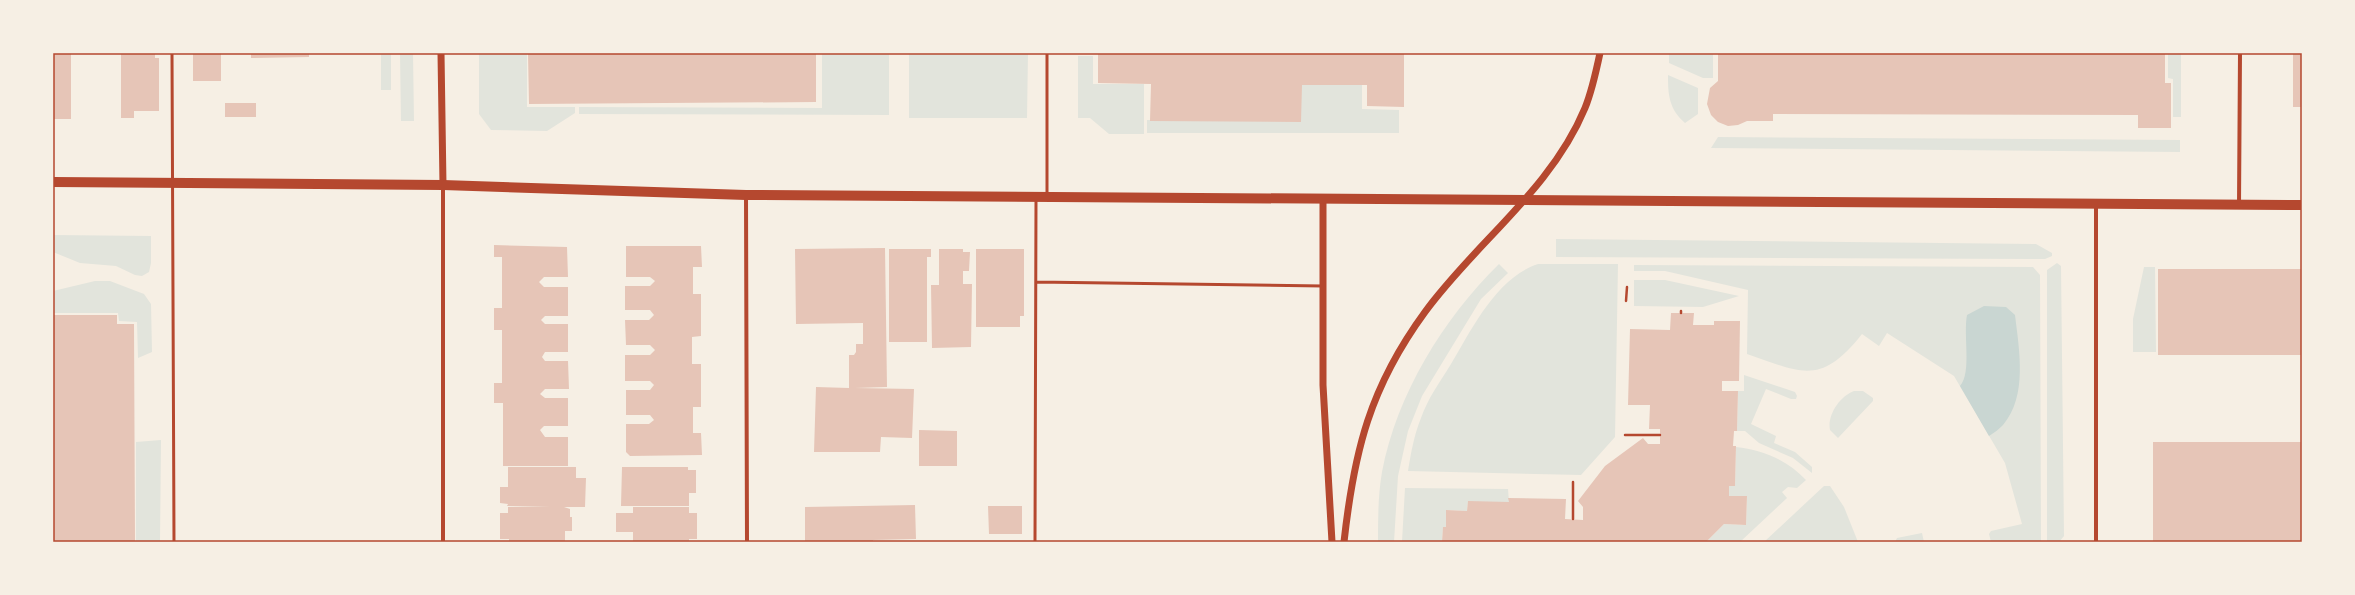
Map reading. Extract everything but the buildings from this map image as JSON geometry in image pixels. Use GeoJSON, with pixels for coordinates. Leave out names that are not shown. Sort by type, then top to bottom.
{"type":"FeatureCollection","features":[{"type":"Feature","properties":{"kind":"main road"},"geometry":{"type":"LineString","coordinates":[[53,182],[442,185],[746,195],[2302,206]]}},
{"type":"Feature","properties":{"kind":"street"},"geometry":{"type":"LineString","coordinates":[[441,53],[442,542]]}},
{"type":"Feature","properties":{"kind":"street"},"geometry":{"type":"LineString","coordinates":[[1344,542],[1353,473],[1361,439],[1370,408],[1383,378],[1425,311],[1447,284],[1525,200],[1561,154],[1585,109],[1600,53]]}},
{"type":"Feature","properties":{"kind":"street"},"geometry":{"type":"LineString","coordinates":[[2239,205],[2240,53]]}},
{"type":"Feature","properties":{"kind":"street"},"geometry":{"type":"LineString","coordinates":[[746,195],[747,542]]}},
{"type":"Feature","properties":{"kind":"street"},"geometry":{"type":"LineString","coordinates":[[1323,199],[1323,385],[1332,542]]}},
{"type":"Feature","properties":{"kind":"street"},"geometry":{"type":"LineString","coordinates":[[2096,204],[2096,542]]}},
{"type":"Feature","properties":{"kind":"lane"},"geometry":{"type":"LineString","coordinates":[[172,53],[174,542]]}},
{"type":"Feature","properties":{"kind":"lane"},"geometry":{"type":"LineString","coordinates":[[1047,53],[1047,197]]}},
{"type":"Feature","properties":{"kind":"lane"},"geometry":{"type":"LineString","coordinates":[[1035,542],[1036,196]]}},
{"type":"Feature","properties":{"kind":"lane"},"geometry":{"type":"LineString","coordinates":[[1036,282],[1323,286]]}},
{"type":"Feature","properties":{"kind":"path"},"geometry":{"type":"LineString","coordinates":[[1626,287],[1626,301]]}},
{"type":"Feature","properties":{"kind":"path"},"geometry":{"type":"LineString","coordinates":[[1625,435],[1660,435]]}},
{"type":"Feature","properties":{"kind":"path"},"geometry":{"type":"LineString","coordinates":[[1573,482],[1573,519]]}},
{"type":"Feature","properties":{"kind":"shaded area"},"geometry":{"type":"Polygon","coordinates":[[[381,53],[391,53],[391,90],[381,90],[381,53]]]}},
{"type":"Feature","properties":{"kind":"shaded area"},"geometry":{"type":"Polygon","coordinates":[[[400,53],[413,53],[414,121],[401,121],[400,53]]]}},
{"type":"Feature","properties":{"kind":"shaded area"},"geometry":{"type":"Polygon","coordinates":[[[479,53],[527,53],[527,107],[575,107],[575,113],[547,131],[491,130],[479,114],[479,53]]]}},
{"type":"Feature","properties":{"kind":"shaded area"},"geometry":{"type":"Polygon","coordinates":[[[822,53],[889,53],[889,115],[579,114],[579,107],[822,108],[822,53]]]}},
{"type":"Feature","properties":{"kind":"shaded area"},"geometry":{"type":"Polygon","coordinates":[[[909,53],[1028,53],[1027,118],[909,118],[909,53]]]}},
{"type":"Feature","properties":{"kind":"shaded area"},"geometry":{"type":"Polygon","coordinates":[[[1669,53],[1713,53],[1713,78],[1703,78],[1669,63],[1669,53]]]}},
{"type":"Feature","properties":{"kind":"shaded area"},"geometry":{"type":"Polygon","coordinates":[[[2168,53],[2181,53],[2181,117],[2173,117],[2173,79],[2168,78],[2168,53]]]}},
{"type":"Feature","properties":{"kind":"shaded area"},"geometry":{"type":"Polygon","coordinates":[[[1078,56],[1093,56],[1093,84],[1144,84],[1144,134],[1109,134],[1090,118],[1078,118],[1078,56]]]}},
{"type":"Feature","properties":{"kind":"shaded area"},"geometry":{"type":"Polygon","coordinates":[[[1668,75],[1698,88],[1698,114],[1685,123],[1680,118],[1670,101],[1668,75]]]}},
{"type":"Feature","properties":{"kind":"shaded area"},"geometry":{"type":"Polygon","coordinates":[[[1300,85],[1362,85],[1362,109],[1399,110],[1399,133],[1147,133],[1147,120],[1300,120],[1300,85]]]}},
{"type":"Feature","properties":{"kind":"shaded area"},"geometry":{"type":"Polygon","coordinates":[[[1718,137],[2180,140],[2180,152],[1711,148],[1718,137]]]}},
{"type":"Feature","properties":{"kind":"shaded area"},"geometry":{"type":"Polygon","coordinates":[[[53,235],[151,236],[151,263],[149,272],[142,276],[135,275],[116,266],[80,263],[53,252],[53,235]]]}},
{"type":"Feature","properties":{"kind":"shaded area"},"geometry":{"type":"Polygon","coordinates":[[[1556,239],[2036,244],[2052,253],[2052,256],[2045,259],[1556,257],[1556,239]]]}},
{"type":"Feature","properties":{"kind":"shaded area"},"geometry":{"type":"Polygon","coordinates":[[[2057,263],[2061,266],[2064,536],[2059,542],[2047,542],[2047,270],[2057,263]]]}},
{"type":"Feature","properties":{"kind":"shaded area"},"geometry":{"type":"Polygon","coordinates":[[[1499,264],[1508,273],[1481,299],[1422,396],[1408,431],[1398,476],[1394,542],[1378,542],[1379,498],[1382,472],[1389,443],[1411,386],[1441,333],[1459,309],[1499,264]]]}},
{"type":"Feature","properties":{"kind":"shaded area"},"geometry":{"type":"Polygon","coordinates":[[[1538,264],[1618,264],[1615,437],[1581,475],[1408,471],[1415,437],[1427,404],[1434,390],[1477,321],[1487,306],[1510,281],[1523,271],[1538,264]]]}},
{"type":"Feature","properties":{"kind":"shaded area"},"geometry":{"type":"Polygon","coordinates":[[[1634,265],[2033,267],[2040,275],[2041,542],[1991,542],[1989,534],[1991,531],[2022,524],[2005,463],[1954,376],[1887,333],[1879,346],[1862,334],[1848,351],[1834,362],[1822,368],[1810,371],[1797,370],[1766,361],[1747,354],[1748,290],[1665,271],[1634,271],[1634,265]]]}},
{"type":"Feature","properties":{"kind":"shaded area"},"geometry":{"type":"Polygon","coordinates":[[[2144,267],[2155,267],[2156,352],[2133,352],[2133,319],[2144,267]]]}},
{"type":"Feature","properties":{"kind":"shaded area"},"geometry":{"type":"Polygon","coordinates":[[[1634,280],[1665,280],[1739,296],[1703,307],[1634,306],[1634,280]]]}},
{"type":"Feature","properties":{"kind":"shaded area"},"geometry":{"type":"Polygon","coordinates":[[[95,281],[110,281],[144,294],[151,304],[152,352],[138,358],[137,322],[119,321],[118,313],[53,313],[53,291],[95,281]]]}},
{"type":"Feature","properties":{"kind":"shaded area"},"geometry":{"type":"Polygon","coordinates":[[[1984,306],[2006,307],[2015,315],[2020,357],[2019,386],[2011,413],[2003,425],[1989,436],[1960,386],[1964,380],[1966,372],[1967,315],[1984,306]]]}},
{"type":"Feature","properties":{"kind":"shaded area"},"geometry":{"type":"Polygon","coordinates":[[[1744,375],[1795,392],[1797,396],[1796,399],[1791,399],[1766,389],[1751,424],[1776,436],[1774,443],[1795,452],[1812,467],[1812,473],[1793,458],[1759,443],[1745,431],[1737,431],[1738,391],[1744,391],[1744,375]]]}},
{"type":"Feature","properties":{"kind":"shaded area"},"geometry":{"type":"Polygon","coordinates":[[[1854,391],[1863,391],[1873,398],[1873,401],[1838,438],[1830,430],[1833,412],[1844,397],[1854,391]]]}},
{"type":"Feature","properties":{"kind":"shaded area"},"geometry":{"type":"Polygon","coordinates":[[[161,440],[160,542],[136,542],[136,442],[161,440]]]}},
{"type":"Feature","properties":{"kind":"shaded area"},"geometry":{"type":"Polygon","coordinates":[[[1736,447],[1765,453],[1774,457],[1791,467],[1806,480],[1797,488],[1788,487],[1782,492],[1787,498],[1740,542],[1706,542],[1724,524],[1746,525],[1747,496],[1729,496],[1729,486],[1735,486],[1736,447]]]}},
{"type":"Feature","properties":{"kind":"shaded area"},"geometry":{"type":"Polygon","coordinates":[[[1824,486],[1830,486],[1844,507],[1858,542],[1764,542],[1824,486]]]}},
{"type":"Feature","properties":{"kind":"shaded area"},"geometry":{"type":"Polygon","coordinates":[[[1405,488],[1508,489],[1509,502],[1468,502],[1467,511],[1446,510],[1446,527],[1443,528],[1442,542],[1402,542],[1405,488]]]}},
{"type":"Feature","properties":{"kind":"shaded area"},"geometry":{"type":"Polygon","coordinates":[[[1922,533],[1924,542],[1895,542],[1897,538],[1922,533]]]}}]}
